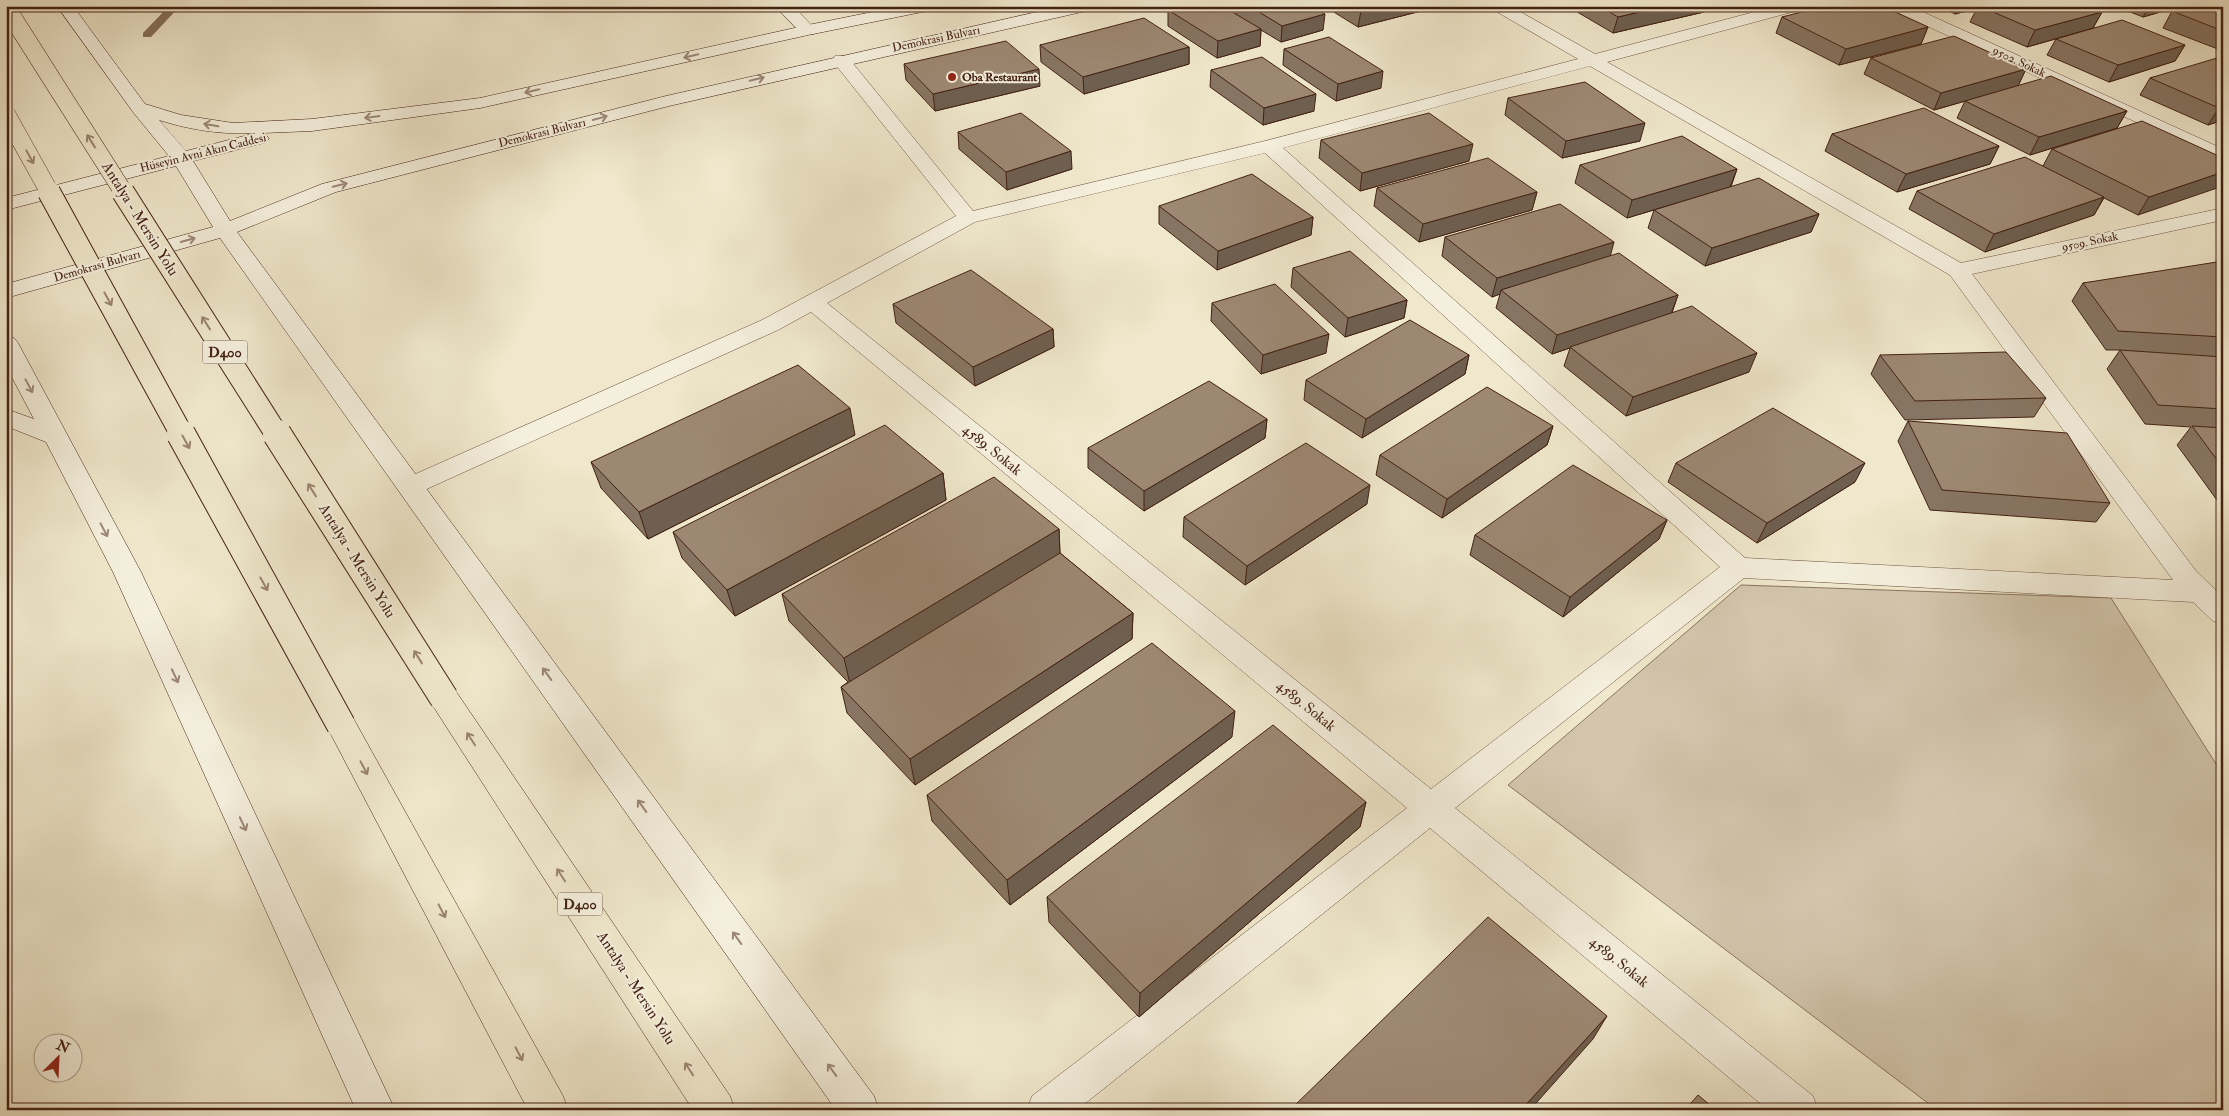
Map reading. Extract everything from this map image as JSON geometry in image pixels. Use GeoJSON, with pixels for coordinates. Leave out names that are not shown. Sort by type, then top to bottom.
{"type":"FeatureCollection","features":[{"type":"Feature","properties":{"kind":"highway","name":"Antalya - Mersin Yolu"},"geometry":{"type":"LineString","coordinates":[[6,7],[444,698],[716,1110]]}},
{"type":"Feature","properties":{"kind":"highway"},"geometry":{"type":"LineString","coordinates":[[6,114],[341,725],[549,1110]]}},
{"type":"Feature","properties":{"kind":"street"},"geometry":{"type":"LineString","coordinates":[[65,6],[139,108],[181,158],[225,230],[860,1110]]}},
{"type":"Feature","properties":{"kind":"street"},"geometry":{"type":"LineString","coordinates":[[783,6],[808,30]]}},
{"type":"Feature","properties":{"kind":"street"},"geometry":{"type":"LineString","coordinates":[[139,108],[178,120],[233,129],[312,125],[480,103],[808,30],[927,6]]}},
{"type":"Feature","properties":{"kind":"street","name":"Demokrasi Bulvarı"},"geometry":{"type":"LineString","coordinates":[[6,292],[225,230],[329,188],[666,101],[1086,6]]}},
{"type":"Feature","properties":{"kind":"street"},"geometry":{"type":"LineString","coordinates":[[1498,6],[1958,270],[2186,578],[2223,614]]}},
{"type":"Feature","properties":{"kind":"street"},"geometry":{"type":"LineString","coordinates":[[411,486],[770,325],[968,218],[1269,146],[1797,6]]}},
{"type":"Feature","properties":{"kind":"street","name":"9502. Sokak"},"geometry":{"type":"LineString","coordinates":[[1896,6],[2223,156]]}},
{"type":"Feature","properties":{"kind":"street"},"geometry":{"type":"LineString","coordinates":[[841,60],[968,218]]}},
{"type":"Feature","properties":{"kind":"street","name":"Hüseyin Avni Akın Caddesi"},"geometry":{"type":"LineString","coordinates":[[6,204],[312,125]]}},
{"type":"Feature","properties":{"kind":"street"},"geometry":{"type":"LineString","coordinates":[[1269,146],[1738,568],[2200,592]]}},
{"type":"Feature","properties":{"kind":"street","name":"9509. Sokak"},"geometry":{"type":"LineString","coordinates":[[1958,270],[2223,214]]}},
{"type":"Feature","properties":{"kind":"street","name":"4589. Sokak"},"geometry":{"type":"LineString","coordinates":[[812,302],[1799,1110]]}},
{"type":"Feature","properties":{"kind":"street"},"geometry":{"type":"LineString","coordinates":[[6,343],[127,572],[376,1110]]}},
{"type":"Feature","properties":{"kind":"street"},"geometry":{"type":"LineString","coordinates":[[6,417],[56,437]]}},
{"type":"Feature","properties":{"kind":"street"},"geometry":{"type":"LineString","coordinates":[[1046,1110],[1738,568]]}},
{"type":"Feature","properties":{"kind":"shaded area"},"geometry":{"type":"Polygon","coordinates":[[[1741,585],[2111,598],[2223,775],[2223,1110],[1937,1110],[1508,785],[1741,585]]]}},
{"type":"Feature","properties":{"kind":"building"},"geometry":{"type":"Polygon","coordinates":[[[1184,6],[1222,6],[1261,29],[1218,41],[1168,10],[1184,6]]]}},
{"type":"Feature","properties":{"kind":"building"},"geometry":{"type":"Polygon","coordinates":[[[1249,6],[1312,6],[1325,14],[1282,26],[1249,6]]]}},
{"type":"Feature","properties":{"kind":"building"},"geometry":{"type":"Polygon","coordinates":[[[1352,6],[1380,6],[1361,11],[1352,6]]]}},
{"type":"Feature","properties":{"kind":"building"},"geometry":{"type":"Polygon","coordinates":[[[1599,6],[1665,6],[1618,17],[1599,6]]]}},
{"type":"Feature","properties":{"kind":"building"},"geometry":{"type":"Polygon","coordinates":[[[1826,6],[1882,6],[1928,27],[1846,49],[1782,17],[1826,6]]]}},
{"type":"Feature","properties":{"kind":"building"},"geometry":{"type":"Polygon","coordinates":[[[1979,6],[2088,6],[2102,12],[2035,30],[1979,6]]]}},
{"type":"Feature","properties":{"kind":"building"},"geometry":{"type":"Polygon","coordinates":[[[2189,6],[2223,6],[2223,31],[2172,11],[2189,6]]]}},
{"type":"Feature","properties":{"kind":"building"},"geometry":{"type":"Polygon","coordinates":[[[1144,18],[1189,47],[1083,77],[1040,45],[1144,18]]]}},
{"type":"Feature","properties":{"kind":"building"},"geometry":{"type":"Polygon","coordinates":[[[2122,20],[2185,45],[2118,65],[2056,39],[2122,20]]]}},
{"type":"Feature","properties":{"kind":"building"},"geometry":{"type":"Polygon","coordinates":[[[1954,36],[2026,69],[1941,93],[1871,58],[1954,36]]]}},
{"type":"Feature","properties":{"kind":"building"},"geometry":{"type":"Polygon","coordinates":[[[1329,37],[1383,71],[1338,84],[1284,49],[1329,37]]]}},
{"type":"Feature","properties":{"kind":"building"},"geometry":{"type":"Polygon","coordinates":[[[1006,41],[1039,69],[933,94],[904,64],[1006,41]]]}},
{"type":"Feature","properties":{"kind":"building"},"geometry":{"type":"Polygon","coordinates":[[[1262,57],[1316,94],[1264,108],[1211,70],[1262,57]]]}},
{"type":"Feature","properties":{"kind":"building"},"geometry":{"type":"Polygon","coordinates":[[[2217,58],[2223,60],[2223,107],[2219,108],[2150,78],[2217,58]]]}},
{"type":"Feature","properties":{"kind":"building"},"geometry":{"type":"Polygon","coordinates":[[[2051,76],[2127,111],[2039,137],[1965,101],[2051,76]]]}},
{"type":"Feature","properties":{"kind":"building"},"geometry":{"type":"Polygon","coordinates":[[[1585,82],[1645,123],[1566,141],[1508,98],[1585,82]]]}},
{"type":"Feature","properties":{"kind":"building"},"geometry":{"type":"Polygon","coordinates":[[[1924,108],[1999,146],[1906,174],[1832,134],[1924,108]]]}},
{"type":"Feature","properties":{"kind":"building"},"geometry":{"type":"Polygon","coordinates":[[[1021,113],[1071,151],[1006,172],[958,132],[1021,113]]]}},
{"type":"Feature","properties":{"kind":"building"},"geometry":{"type":"Polygon","coordinates":[[[1429,113],[1473,144],[1362,173],[1321,140],[1429,113]]]}},
{"type":"Feature","properties":{"kind":"building"},"geometry":{"type":"Polygon","coordinates":[[[2142,121],[2223,158],[2223,172],[2149,197],[2052,149],[2142,121]]]}},
{"type":"Feature","properties":{"kind":"building"},"geometry":{"type":"Polygon","coordinates":[[[1682,136],[1737,169],[1632,200],[1580,165],[1682,136]]]}},
{"type":"Feature","properties":{"kind":"building"},"geometry":{"type":"Polygon","coordinates":[[[2025,157],[2104,197],[1994,234],[1917,191],[2025,157]]]}},
{"type":"Feature","properties":{"kind":"building"},"geometry":{"type":"Polygon","coordinates":[[[1488,158],[1537,192],[1423,224],[1377,188],[1488,158]]]}},
{"type":"Feature","properties":{"kind":"building"},"geometry":{"type":"Polygon","coordinates":[[[1252,174],[1313,217],[1218,251],[1159,206],[1252,174]]]}},
{"type":"Feature","properties":{"kind":"building"},"geometry":{"type":"Polygon","coordinates":[[[1759,178],[1819,214],[1712,248],[1654,210],[1759,178]]]}},
{"type":"Feature","properties":{"kind":"building"},"geometry":{"type":"Polygon","coordinates":[[[1560,204],[1614,242],[1497,278],[1445,237],[1560,204]]]}},
{"type":"Feature","properties":{"kind":"building"},"geometry":{"type":"Polygon","coordinates":[[[1350,251],[1407,300],[1348,318],[1293,268],[1350,251]]]}},
{"type":"Feature","properties":{"kind":"building"},"geometry":{"type":"Polygon","coordinates":[[[1619,253],[1678,295],[1557,335],[1501,290],[1619,253]]]}},
{"type":"Feature","properties":{"kind":"building"},"geometry":{"type":"Polygon","coordinates":[[[2217,262],[2223,268],[2223,337],[2118,331],[2083,283],[2217,262]]]}},
{"type":"Feature","properties":{"kind":"building"},"geometry":{"type":"Polygon","coordinates":[[[971,270],[1053,329],[973,367],[893,304],[971,270]]]}},
{"type":"Feature","properties":{"kind":"building"},"geometry":{"type":"Polygon","coordinates":[[[1275,284],[1329,334],[1263,355],[1212,303],[1275,284]]]}},
{"type":"Feature","properties":{"kind":"building"},"geometry":{"type":"Polygon","coordinates":[[[1692,306],[1757,353],[1633,397],[1570,347],[1692,306]]]}},
{"type":"Feature","properties":{"kind":"building"},"geometry":{"type":"Polygon","coordinates":[[[1410,320],[1469,355],[1366,419],[1306,380],[1410,320]]]}},
{"type":"Feature","properties":{"kind":"building"},"geometry":{"type":"Polygon","coordinates":[[[2120,350],[2223,357],[2223,409],[2158,405],[2120,350]]]}},
{"type":"Feature","properties":{"kind":"building"},"geometry":{"type":"Polygon","coordinates":[[[2006,352],[2046,398],[1915,401],[1880,355],[2006,352]]]}},
{"type":"Feature","properties":{"kind":"building"},"geometry":{"type":"Polygon","coordinates":[[[798,365],[850,408],[639,512],[591,462],[798,365]]]}},
{"type":"Feature","properties":{"kind":"building"},"geometry":{"type":"Polygon","coordinates":[[[1209,381],[1267,419],[1144,491],[1088,448],[1209,381]]]}},
{"type":"Feature","properties":{"kind":"building"},"geometry":{"type":"Polygon","coordinates":[[[1487,387],[1553,426],[1447,499],[1380,455],[1487,387]]]}},
{"type":"Feature","properties":{"kind":"building"},"geometry":{"type":"Polygon","coordinates":[[[1773,408],[1865,463],[1767,523],[1676,463],[1773,408]]]}},
{"type":"Feature","properties":{"kind":"building"},"geometry":{"type":"Polygon","coordinates":[[[1908,421],[2067,433],[2110,503],[1942,490],[1908,421]]]}},
{"type":"Feature","properties":{"kind":"building"},"geometry":{"type":"Polygon","coordinates":[[[885,425],[943,473],[727,590],[673,532],[885,425]]]}},
{"type":"Feature","properties":{"kind":"building"},"geometry":{"type":"Polygon","coordinates":[[[2192,426],[2223,428],[2223,468],[2192,426]]]}},
{"type":"Feature","properties":{"kind":"building"},"geometry":{"type":"Polygon","coordinates":[[[1306,443],[1370,485],[1247,566],[1184,517],[1306,443]]]}},
{"type":"Feature","properties":{"kind":"building"},"geometry":{"type":"Polygon","coordinates":[[[1573,465],[1667,520],[1570,597],[1475,535],[1573,465]]]}},
{"type":"Feature","properties":{"kind":"building"},"geometry":{"type":"Polygon","coordinates":[[[994,477],[1059,529],[844,658],[782,594],[994,477]]]}},
{"type":"Feature","properties":{"kind":"building"},"geometry":{"type":"Polygon","coordinates":[[[1060,553],[1133,613],[910,759],[841,687],[1060,553]]]}},
{"type":"Feature","properties":{"kind":"building"},"geometry":{"type":"Polygon","coordinates":[[[1152,643],[1235,711],[1007,880],[927,795],[1152,643]]]}},
{"type":"Feature","properties":{"kind":"building"},"geometry":{"type":"Polygon","coordinates":[[[1273,725],[1366,802],[1140,993],[1047,897],[1273,725]]]}},
{"type":"Feature","properties":{"kind":"building"},"geometry":{"type":"Polygon","coordinates":[[[1488,917],[1607,1016],[1521,1110],[1290,1110],[1488,917]]]}},
{"type":"Feature","properties":{"kind":"building"},"geometry":{"type":"Polygon","coordinates":[[[1698,1095],[1716,1110],[1685,1110],[1698,1095]]]}},
{"type":"Feature","properties":{"kind":"waterway"},"geometry":{"type":"LineString","coordinates":[[147,35],[175,6]]}},
{"type":"Feature","properties":{"kind":"place","name":"Oba Restaurant"},"geometry":{"type":"Point","coordinates":[952,77]}}]}
